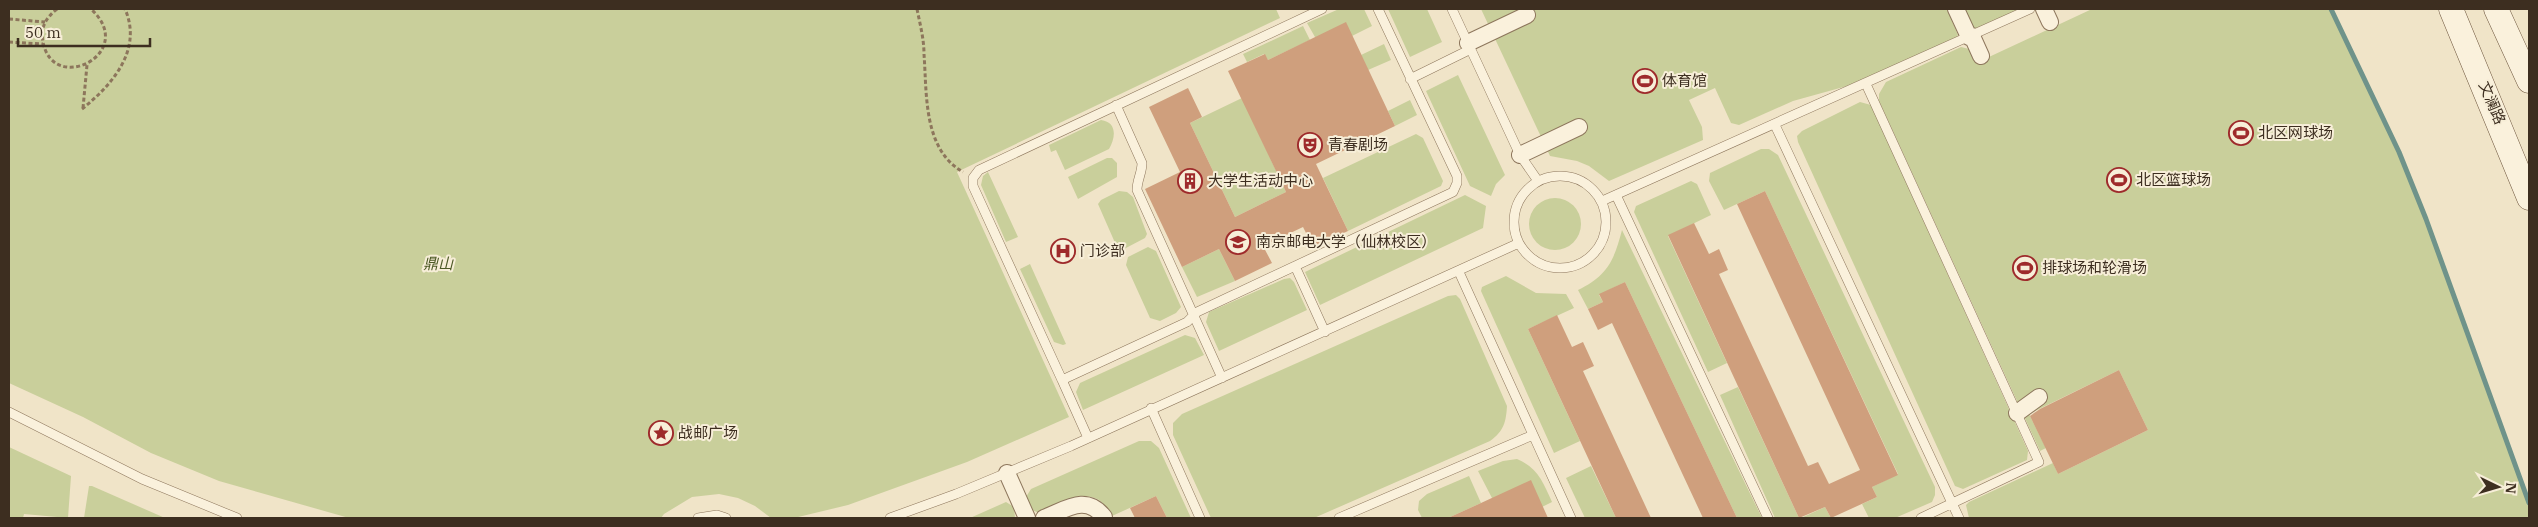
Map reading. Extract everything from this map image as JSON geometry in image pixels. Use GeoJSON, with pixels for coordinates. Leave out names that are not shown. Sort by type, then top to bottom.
{"type":"FeatureCollection","features":[{"type":"Feature","properties":{"kind":"main road","name":"文澜路"},"geometry":{"type":"LineString","coordinates":[[2451,9],[2529,198]]}},
{"type":"Feature","properties":{"kind":"main road"},"geometry":{"type":"LineString","coordinates":[[2496,9],[2529,81]]}},
{"type":"Feature","properties":{"kind":"street"},"geometry":{"type":"LineString","coordinates":[[1956,9],[1981,56]]}},
{"type":"Feature","properties":{"kind":"street"},"geometry":{"type":"LineString","coordinates":[[1469,46],[1527,15]]}},
{"type":"Feature","properties":{"kind":"street"},"geometry":{"type":"LineString","coordinates":[[1520,155],[1579,127]]}},
{"type":"Feature","properties":{"kind":"street"},"geometry":{"type":"LineString","coordinates":[[2017,413],[2039,397]]}},
{"type":"Feature","properties":{"kind":"street"},"geometry":{"type":"LineString","coordinates":[[1008,473],[1027,518]]}},
{"type":"Feature","properties":{"kind":"street"},"geometry":{"type":"LineString","coordinates":[[1044,518],[1084,504],[1096,507],[1104,517]]}},
{"type":"Feature","properties":{"kind":"lane"},"geometry":{"type":"LineString","coordinates":[[1088,438],[972,186],[973,178],[979,170],[1322,9]]}},
{"type":"Feature","properties":{"kind":"lane"},"geometry":{"type":"LineString","coordinates":[[1062,380],[1187,322],[1197,312],[1453,192],[1457,183],[1456,176],[1378,9]]}},
{"type":"Feature","properties":{"kind":"lane"},"geometry":{"type":"LineString","coordinates":[[1452,9],[1520,155],[1538,181]]}},
{"type":"Feature","properties":{"kind":"lane"},"geometry":{"type":"LineString","coordinates":[[1602,201],[2030,9]]}},
{"type":"Feature","properties":{"kind":"lane"},"geometry":{"type":"LineString","coordinates":[[1410,79],[1469,46]]}},
{"type":"Feature","properties":{"kind":"lane"},"geometry":{"type":"LineString","coordinates":[[1866,84],[2040,462],[1921,518]]}},
{"type":"Feature","properties":{"kind":"lane"},"geometry":{"type":"LineString","coordinates":[[1116,106],[1142,163],[1142,171],[1137,181],[1137,190],[1222,378]]}},
{"type":"Feature","properties":{"kind":"lane"},"geometry":{"type":"LineString","coordinates":[[1774,125],[1960,518]]}},
{"type":"Feature","properties":{"kind":"lane"},"geometry":{"type":"LineString","coordinates":[[1552,176],[1567,176],[1581,180],[1593,189],[1602,201],[1607,227],[1597,251],[1587,260],[1575,266],[1549,267],[1537,262],[1519,244],[1514,230],[1516,208],[1527,190],[1538,181],[1552,176]]}},
{"type":"Feature","properties":{"kind":"lane"},"geometry":{"type":"LineString","coordinates":[[1616,195],[1768,518]]}},
{"type":"Feature","properties":{"kind":"lane"},"geometry":{"type":"LineString","coordinates":[[890,518],[1008,473],[1519,244]]}},
{"type":"Feature","properties":{"kind":"lane"},"geometry":{"type":"LineString","coordinates":[[1295,266],[1326,332]]}},
{"type":"Feature","properties":{"kind":"lane"},"geometry":{"type":"LineString","coordinates":[[1459,272],[1572,518]]}},
{"type":"Feature","properties":{"kind":"lane"},"geometry":{"type":"LineString","coordinates":[[1151,408],[1200,518]]}},
{"type":"Feature","properties":{"kind":"lane"},"geometry":{"type":"LineString","coordinates":[[9,412],[142,478],[237,518]]}},
{"type":"Feature","properties":{"kind":"lane"},"geometry":{"type":"LineString","coordinates":[[1339,518],[1533,435]]}},
{"type":"Feature","properties":{"kind":"lane"},"geometry":{"type":"LineString","coordinates":[[698,518],[717,515],[726,518]]}},
{"type":"Feature","properties":{"kind":"path"},"geometry":{"type":"LineString","coordinates":[[57,9],[45,22],[41,33],[44,50],[55,62],[70,68],[87,65],[100,54],[105,39],[103,22],[91,9]]}},
{"type":"Feature","properties":{"kind":"path"},"geometry":{"type":"LineString","coordinates":[[87,65],[82,108],[107,87],[122,68],[129,41],[128,15],[125,9]]}},
{"type":"Feature","properties":{"kind":"path"},"geometry":{"type":"LineString","coordinates":[[917,9],[924,52],[925,94],[934,139],[952,166],[973,178]]}},
{"type":"Feature","properties":{"kind":"path"},"geometry":{"type":"LineString","coordinates":[[9,20],[45,22]]}},
{"type":"Feature","properties":{"kind":"path"},"geometry":{"type":"LineString","coordinates":[[9,42],[43,44]]}},
{"type":"Feature","properties":{"kind":"green space","name":"鼎山"},"geometry":{"type":"Polygon","coordinates":[[[9,9],[1276,9],[1280,18],[957,172],[1069,417],[967,462],[848,505],[794,518],[771,518],[755,506],[738,498],[719,494],[692,497],[664,514],[661,518],[349,518],[219,481],[151,453],[83,417],[9,383],[9,9]]]}},
{"type":"Feature","properties":{"kind":"green space"},"geometry":{"type":"Polygon","coordinates":[[[1339,9],[1364,9],[1372,26],[1352,36],[1315,37],[1307,23],[1339,9]]]}},
{"type":"Feature","properties":{"kind":"green space"},"geometry":{"type":"Polygon","coordinates":[[[1388,9],[1427,9],[1442,42],[1410,57],[1388,9]]]}},
{"type":"Feature","properties":{"kind":"green space"},"geometry":{"type":"Polygon","coordinates":[[[1481,9],[1947,9],[1958,35],[1956,38],[1847,86],[1793,101],[1739,125],[1731,123],[1715,88],[1689,100],[1702,127],[1703,140],[1609,181],[1589,166],[1577,161],[1550,156],[1481,9]]]}},
{"type":"Feature","properties":{"kind":"green space"},"geometry":{"type":"Polygon","coordinates":[[[1962,9],[2020,9],[1978,28],[1973,28],[1962,9]]]}},
{"type":"Feature","properties":{"kind":"green space"},"geometry":{"type":"Polygon","coordinates":[[[2092,9],[2331,9],[2399,152],[2426,219],[2529,503],[2529,518],[1969,518],[1966,505],[1969,502],[2053,463],[2058,474],[2148,430],[2119,370],[2029,414],[2046,448],[2040,451],[1879,101],[1879,94],[1886,82],[1961,47],[1969,49],[1976,63],[2092,9]]]}},
{"type":"Feature","properties":{"kind":"green space"},"geometry":{"type":"Polygon","coordinates":[[[1303,26],[1310,40],[1268,60],[1264,54],[1247,62],[1243,54],[1303,26]]]}},
{"type":"Feature","properties":{"kind":"green space"},"geometry":{"type":"Polygon","coordinates":[[[1384,44],[1391,60],[1368,70],[1361,55],[1384,44]]]}},
{"type":"Feature","properties":{"kind":"green space"},"geometry":{"type":"Polygon","coordinates":[[[1458,75],[1505,175],[1496,184],[1491,196],[1470,186],[1426,91],[1458,75]]]}},
{"type":"Feature","properties":{"kind":"green space"},"geometry":{"type":"Polygon","coordinates":[[[1242,98],[1286,192],[1235,217],[1190,123],[1242,98]]]}},
{"type":"Feature","properties":{"kind":"green space"},"geometry":{"type":"Polygon","coordinates":[[[1410,100],[1417,115],[1395,126],[1388,111],[1410,100]]]}},
{"type":"Feature","properties":{"kind":"green space"},"geometry":{"type":"Polygon","coordinates":[[[1860,102],[1871,105],[2028,451],[2027,460],[1963,489],[1955,486],[1798,142],[1797,136],[1802,131],[1860,102]]]}},
{"type":"Feature","properties":{"kind":"green space"},"geometry":{"type":"Polygon","coordinates":[[[1101,120],[1110,124],[1114,131],[1109,149],[1065,170],[1056,150],[1051,152],[1049,145],[1101,120]]]}},
{"type":"Feature","properties":{"kind":"green space"},"geometry":{"type":"Polygon","coordinates":[[[1416,134],[1423,138],[1443,181],[1441,186],[1348,231],[1323,178],[1416,134]]]}},
{"type":"Feature","properties":{"kind":"green space"},"geometry":{"type":"Polygon","coordinates":[[[1761,149],[1769,149],[1778,155],[1935,487],[1935,495],[1932,502],[1895,518],[1869,518],[1862,504],[1877,497],[1872,487],[1898,474],[1765,191],[1724,210],[1709,181],[1710,173],[1761,149]]]}},
{"type":"Feature","properties":{"kind":"green space"},"geometry":{"type":"Polygon","coordinates":[[[1107,158],[1112,158],[1117,163],[1117,177],[1078,199],[1068,177],[1107,158]]]}},
{"type":"Feature","properties":{"kind":"green space"},"geometry":{"type":"Polygon","coordinates":[[[988,172],[1018,237],[1006,242],[981,185],[983,176],[988,172]]]}},
{"type":"Feature","properties":{"kind":"green space"},"geometry":{"type":"Polygon","coordinates":[[[1691,181],[1697,184],[1711,215],[1668,236],[1727,363],[1708,372],[1634,212],[1636,206],[1691,181]]]}},
{"type":"Feature","properties":{"kind":"green space"},"geometry":{"type":"Polygon","coordinates":[[[1119,191],[1127,192],[1133,197],[1147,234],[1145,238],[1124,249],[1116,245],[1098,204],[1101,200],[1119,191]]]}},
{"type":"Feature","properties":{"kind":"green space"},"geometry":{"type":"Polygon","coordinates":[[[1465,195],[1486,206],[1483,228],[1320,305],[1305,272],[1465,195]]]}},
{"type":"Feature","properties":{"kind":"green space"},"geometry":{"type":"Polygon","coordinates":[[[1555,198],[1565,200],[1573,206],[1579,214],[1581,224],[1579,234],[1573,242],[1565,248],[1555,250],[1545,248],[1537,242],[1531,234],[1529,224],[1531,214],[1537,206],[1545,200],[1555,198]]]}},
{"type":"Feature","properties":{"kind":"green space"},"geometry":{"type":"Polygon","coordinates":[[[1622,230],[1762,518],[1737,518],[1625,282],[1599,295],[1603,302],[1588,309],[1578,290],[1603,273],[1616,250],[1622,230]]]}},
{"type":"Feature","properties":{"kind":"green space"},"geometry":{"type":"Polygon","coordinates":[[[1148,247],[1156,251],[1181,307],[1176,313],[1160,321],[1150,318],[1126,265],[1128,257],[1148,247]]]}},
{"type":"Feature","properties":{"kind":"green space"},"geometry":{"type":"Polygon","coordinates":[[[1219,249],[1235,281],[1197,297],[1182,267],[1219,249]]]}},
{"type":"Feature","properties":{"kind":"green space"},"geometry":{"type":"Polygon","coordinates":[[[1030,264],[1066,344],[1054,342],[1020,269],[1030,264]]]}},
{"type":"Feature","properties":{"kind":"green space"},"geometry":{"type":"Polygon","coordinates":[[[1506,276],[1536,293],[1566,294],[1574,308],[1528,329],[1580,441],[1554,453],[1481,291],[1482,287],[1506,276]]]}},
{"type":"Feature","properties":{"kind":"green space"},"geometry":{"type":"Polygon","coordinates":[[[1290,278],[1294,282],[1307,310],[1219,351],[1206,322],[1209,312],[1290,278]]]}},
{"type":"Feature","properties":{"kind":"green space"},"geometry":{"type":"Polygon","coordinates":[[[1456,295],[1460,299],[1507,406],[1503,426],[1495,437],[1490,441],[1314,518],[1211,518],[1173,435],[1173,423],[1182,414],[1448,296],[1456,295]]]}},
{"type":"Feature","properties":{"kind":"green space"},"geometry":{"type":"Polygon","coordinates":[[[1185,335],[1195,338],[1204,355],[1083,410],[1076,392],[1080,383],[1185,335]]]}},
{"type":"Feature","properties":{"kind":"green space"},"geometry":{"type":"Polygon","coordinates":[[[1738,387],[1799,518],[1775,518],[1720,395],[1738,387]]]}},
{"type":"Feature","properties":{"kind":"green space"},"geometry":{"type":"Polygon","coordinates":[[[1139,441],[1151,441],[1159,448],[1191,518],[1167,518],[1156,496],[1112,516],[1099,500],[1085,496],[1077,497],[1039,513],[1032,510],[1026,497],[1031,489],[1139,441]]]}},
{"type":"Feature","properties":{"kind":"green space"},"geometry":{"type":"Polygon","coordinates":[[[9,447],[71,476],[68,518],[24,514],[23,518],[9,518],[9,447]]]}},
{"type":"Feature","properties":{"kind":"green space"},"geometry":{"type":"Polygon","coordinates":[[[1517,459],[1535,471],[1543,482],[1552,502],[1542,507],[1492,498],[1478,471],[1503,461],[1517,459]]]}},
{"type":"Feature","properties":{"kind":"green space"},"geometry":{"type":"Polygon","coordinates":[[[1591,466],[1616,518],[1585,518],[1566,478],[1591,466]]]}},
{"type":"Feature","properties":{"kind":"green space"},"geometry":{"type":"Polygon","coordinates":[[[1469,476],[1481,503],[1448,518],[1422,518],[1418,510],[1419,501],[1427,494],[1469,476]]]}},
{"type":"Feature","properties":{"kind":"green space"},"geometry":{"type":"Polygon","coordinates":[[[89,486],[92,486],[165,518],[84,518],[89,486]]]}},
{"type":"Feature","properties":{"kind":"green space"},"geometry":{"type":"Polygon","coordinates":[[[1006,502],[1014,507],[1015,518],[970,518],[1006,502]]]}},
{"type":"Feature","properties":{"kind":"green space"},"geometry":{"type":"Polygon","coordinates":[[[1825,507],[1831,518],[1801,518],[1825,507]]]}},
{"type":"Feature","properties":{"kind":"building"},"geometry":{"type":"Polygon","coordinates":[[[1346,22],[1395,126],[1316,164],[1348,231],[1313,247],[1303,227],[1263,246],[1272,263],[1235,281],[1219,249],[1182,267],[1145,189],[1180,172],[1149,107],[1188,88],[1202,117],[1190,123],[1235,217],[1286,192],[1228,71],[1265,54],[1268,60],[1346,22]]]}},
{"type":"Feature","properties":{"kind":"building"},"geometry":{"type":"Polygon","coordinates":[[[1765,191],[1898,475],[1872,487],[1877,497],[1831,518],[1825,507],[1799,518],[1668,235],[1694,223],[1709,254],[1719,249],[1728,270],[1719,274],[1808,466],[1818,462],[1829,484],[1860,470],[1737,204],[1765,191]]]}},
{"type":"Feature","properties":{"kind":"building"},"geometry":{"type":"Polygon","coordinates":[[[1625,282],[1737,518],[1703,518],[1612,323],[1598,330],[1588,309],[1603,302],[1599,294],[1625,282]]]}},
{"type":"Feature","properties":{"kind":"building"},"geometry":{"type":"Polygon","coordinates":[[[1557,315],[1572,347],[1583,342],[1594,366],[1583,371],[1651,518],[1616,518],[1528,329],[1557,315]]]}},
{"type":"Feature","properties":{"kind":"building"},"geometry":{"type":"Polygon","coordinates":[[[2119,370],[2148,430],[2058,474],[2030,416],[2040,409],[2119,370]]]}},
{"type":"Feature","properties":{"kind":"building"},"geometry":{"type":"Polygon","coordinates":[[[1531,480],[1548,518],[1448,518],[1481,503],[1531,480]]]}},
{"type":"Feature","properties":{"kind":"building"},"geometry":{"type":"Polygon","coordinates":[[[1156,496],[1167,518],[1135,518],[1130,508],[1156,496]]]}},
{"type":"Feature","properties":{"kind":"waterway"},"geometry":{"type":"LineString","coordinates":[[2331,9],[2399,152],[2426,219],[2529,503]]}},
{"type":"Feature","properties":{"kind":"place","name":"体育馆"},"geometry":{"type":"Point","coordinates":[1645,81]}},
{"type":"Feature","properties":{"kind":"place","name":"北区网球场"},"geometry":{"type":"Point","coordinates":[2241,133]}},
{"type":"Feature","properties":{"kind":"place","name":"青春剧场"},"geometry":{"type":"Point","coordinates":[1310,145]}},
{"type":"Feature","properties":{"kind":"place","name":"北区篮球场"},"geometry":{"type":"Point","coordinates":[2119,180]}},
{"type":"Feature","properties":{"kind":"place","name":"大学生活动中心"},"geometry":{"type":"Point","coordinates":[1190,181]}},
{"type":"Feature","properties":{"kind":"place","name":"南京邮电大学（仙林校区）"},"geometry":{"type":"Point","coordinates":[1238,242]}},
{"type":"Feature","properties":{"kind":"place","name":"门诊部"},"geometry":{"type":"Point","coordinates":[1063,251]}},
{"type":"Feature","properties":{"kind":"place","name":"排球场和轮滑场"},"geometry":{"type":"Point","coordinates":[2025,268]}},
{"type":"Feature","properties":{"kind":"place","name":"战邮广场"},"geometry":{"type":"Point","coordinates":[661,433]}}]}
